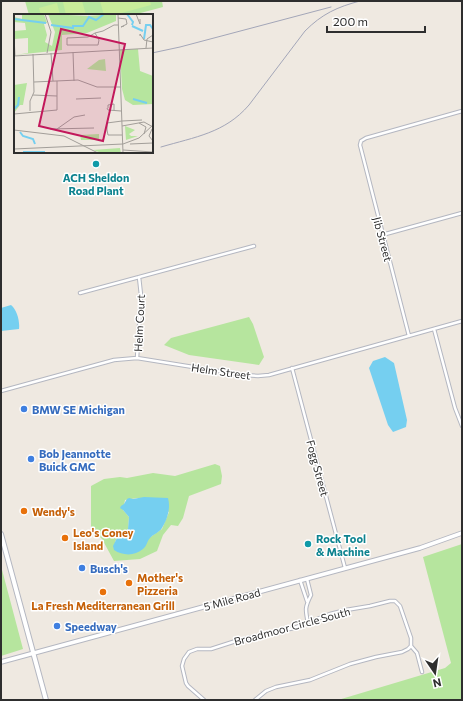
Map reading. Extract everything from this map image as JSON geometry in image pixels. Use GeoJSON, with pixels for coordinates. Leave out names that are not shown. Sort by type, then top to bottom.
{"type":"FeatureCollection","features":[{"type":"Feature","properties":{"kind":"main road"},"geometry":{"type":"LineString","coordinates":[[1,534],[46,700]]}},
{"type":"Feature","properties":{"kind":"street","name":"Jib Street"},"geometry":{"type":"LineString","coordinates":[[409,336],[360,148],[360,142],[366,138],[462,111]]}},
{"type":"Feature","properties":{"kind":"street"},"geometry":{"type":"LineString","coordinates":[[382,235],[462,213]]}},
{"type":"Feature","properties":{"kind":"street"},"geometry":{"type":"LineString","coordinates":[[139,277],[254,246]]}},
{"type":"Feature","properties":{"kind":"street","name":"Helm Court"},"geometry":{"type":"LineString","coordinates":[[80,293],[139,277],[141,295],[137,358]]}},
{"type":"Feature","properties":{"kind":"street","name":"Helm Street"},"geometry":{"type":"LineString","coordinates":[[1,391],[114,360],[137,358],[250,376],[269,375],[462,321]]}},
{"type":"Feature","properties":{"kind":"street"},"geometry":{"type":"LineString","coordinates":[[434,329],[455,408],[462,426]]}},
{"type":"Feature","properties":{"kind":"street","name":"Fogg Street"},"geometry":{"type":"LineString","coordinates":[[292,368],[344,568]]}},
{"type":"Feature","properties":{"kind":"street","name":"5 Mile Road"},"geometry":{"type":"LineString","coordinates":[[1,662],[420,548],[462,534]]}},
{"type":"Feature","properties":{"kind":"street"},"geometry":{"type":"LineString","coordinates":[[307,578],[311,594],[307,601],[305,611],[308,623]]}},
{"type":"Feature","properties":{"kind":"street"},"geometry":{"type":"LineString","coordinates":[[300,580],[307,601]]}},
{"type":"Feature","properties":{"kind":"street","name":"Broadmoor Circle South"},"geometry":{"type":"LineString","coordinates":[[204,700],[186,683],[182,666],[184,659],[189,652],[197,649],[211,649],[239,640],[294,628],[341,611],[390,601],[398,603],[402,610],[411,638],[411,646]]}},
{"type":"Feature","properties":{"kind":"street"},"geometry":{"type":"LineString","coordinates":[[255,700],[266,691],[276,687],[316,678],[350,664],[402,652],[411,646],[417,653],[422,672]]}},
{"type":"Feature","properties":{"kind":"green space"},"geometry":{"type":"Polygon","coordinates":[[[25,1],[162,1],[163,7],[137,14],[29,14],[25,1]]]}},
{"type":"Feature","properties":{"kind":"green space"},"geometry":{"type":"Polygon","coordinates":[[[82,1],[86,14],[66,14],[63,2],[82,1]]]}},
{"type":"Feature","properties":{"kind":"green space"},"geometry":{"type":"Polygon","coordinates":[[[100,1],[150,1],[151,5],[118,14],[104,14],[100,1]]]}},
{"type":"Feature","properties":{"kind":"green space"},"geometry":{"type":"Polygon","coordinates":[[[57,3],[60,14],[41,14],[39,8],[57,3]]]}},
{"type":"Feature","properties":{"kind":"green space"},"geometry":{"type":"Polygon","coordinates":[[[249,317],[253,324],[264,357],[259,365],[189,355],[164,345],[171,338],[249,317]]]}},
{"type":"Feature","properties":{"kind":"green space"},"geometry":{"type":"Polygon","coordinates":[[[215,464],[220,466],[222,476],[221,484],[189,496],[183,518],[178,526],[171,525],[163,535],[157,551],[140,559],[114,561],[102,539],[91,528],[91,486],[104,479],[120,477],[127,478],[153,473],[175,476],[215,464]],[[137,498],[125,500],[123,510],[129,517],[128,529],[117,538],[115,542],[149,538],[162,529],[169,512],[137,498]]]}},
{"type":"Feature","properties":{"kind":"green space"},"geometry":{"type":"Polygon","coordinates":[[[462,544],[462,700],[338,700],[445,668],[451,663],[423,557],[462,544]]]}},
{"type":"Feature","properties":{"kind":"green space"},"geometry":{"type":"Polygon","coordinates":[[[1,566],[23,649],[1,656],[1,566]]]}},
{"type":"Feature","properties":{"kind":"water"},"geometry":{"type":"Polygon","coordinates":[[[11,305],[18,316],[19,329],[1,331],[1,308],[11,305]]]}},
{"type":"Feature","properties":{"kind":"water"},"geometry":{"type":"Polygon","coordinates":[[[385,357],[394,363],[407,420],[406,427],[393,432],[388,425],[369,368],[373,361],[385,357]]]}},
{"type":"Feature","properties":{"kind":"water"},"geometry":{"type":"Polygon","coordinates":[[[144,497],[168,498],[169,510],[164,525],[150,538],[144,548],[136,553],[121,553],[114,550],[113,546],[117,538],[128,529],[129,517],[120,508],[121,506],[129,498],[133,499],[144,497]]]}},
{"type":"Feature","properties":{"kind":"railway"},"geometry":{"type":"LineString","coordinates":[[161,147],[209,133],[230,122],[249,105],[311,25],[330,12],[360,1]]}},
{"type":"Feature","properties":{"kind":"railway"},"geometry":{"type":"LineString","coordinates":[[153,53],[331,7]]}},
{"type":"Feature","properties":{"kind":"place","name":"ACH Sheldon Road Plant"},"geometry":{"type":"Point","coordinates":[96,164]}},
{"type":"Feature","properties":{"kind":"place","name":"BMW SE Michigan"},"geometry":{"type":"Point","coordinates":[24,409]}},
{"type":"Feature","properties":{"kind":"place","name":"Bob Jeannotte Buick GMC"},"geometry":{"type":"Point","coordinates":[31,459]}},
{"type":"Feature","properties":{"kind":"place","name":"Wendy's"},"geometry":{"type":"Point","coordinates":[24,511]}},
{"type":"Feature","properties":{"kind":"place","name":"Leo's Coney Island"},"geometry":{"type":"Point","coordinates":[65,538]}},
{"type":"Feature","properties":{"kind":"place","name":"Rock Tool & Machine"},"geometry":{"type":"Point","coordinates":[308,544]}},
{"type":"Feature","properties":{"kind":"place","name":"Busch's"},"geometry":{"type":"Point","coordinates":[82,568]}},
{"type":"Feature","properties":{"kind":"place","name":"Mother's Pizzeria"},"geometry":{"type":"Point","coordinates":[129,583]}},
{"type":"Feature","properties":{"kind":"place","name":"La Fresh Mediterranean Grill"},"geometry":{"type":"Point","coordinates":[103,592]}},
{"type":"Feature","properties":{"kind":"place","name":"Speedway"},"geometry":{"type":"Point","coordinates":[57,626]}}]}
